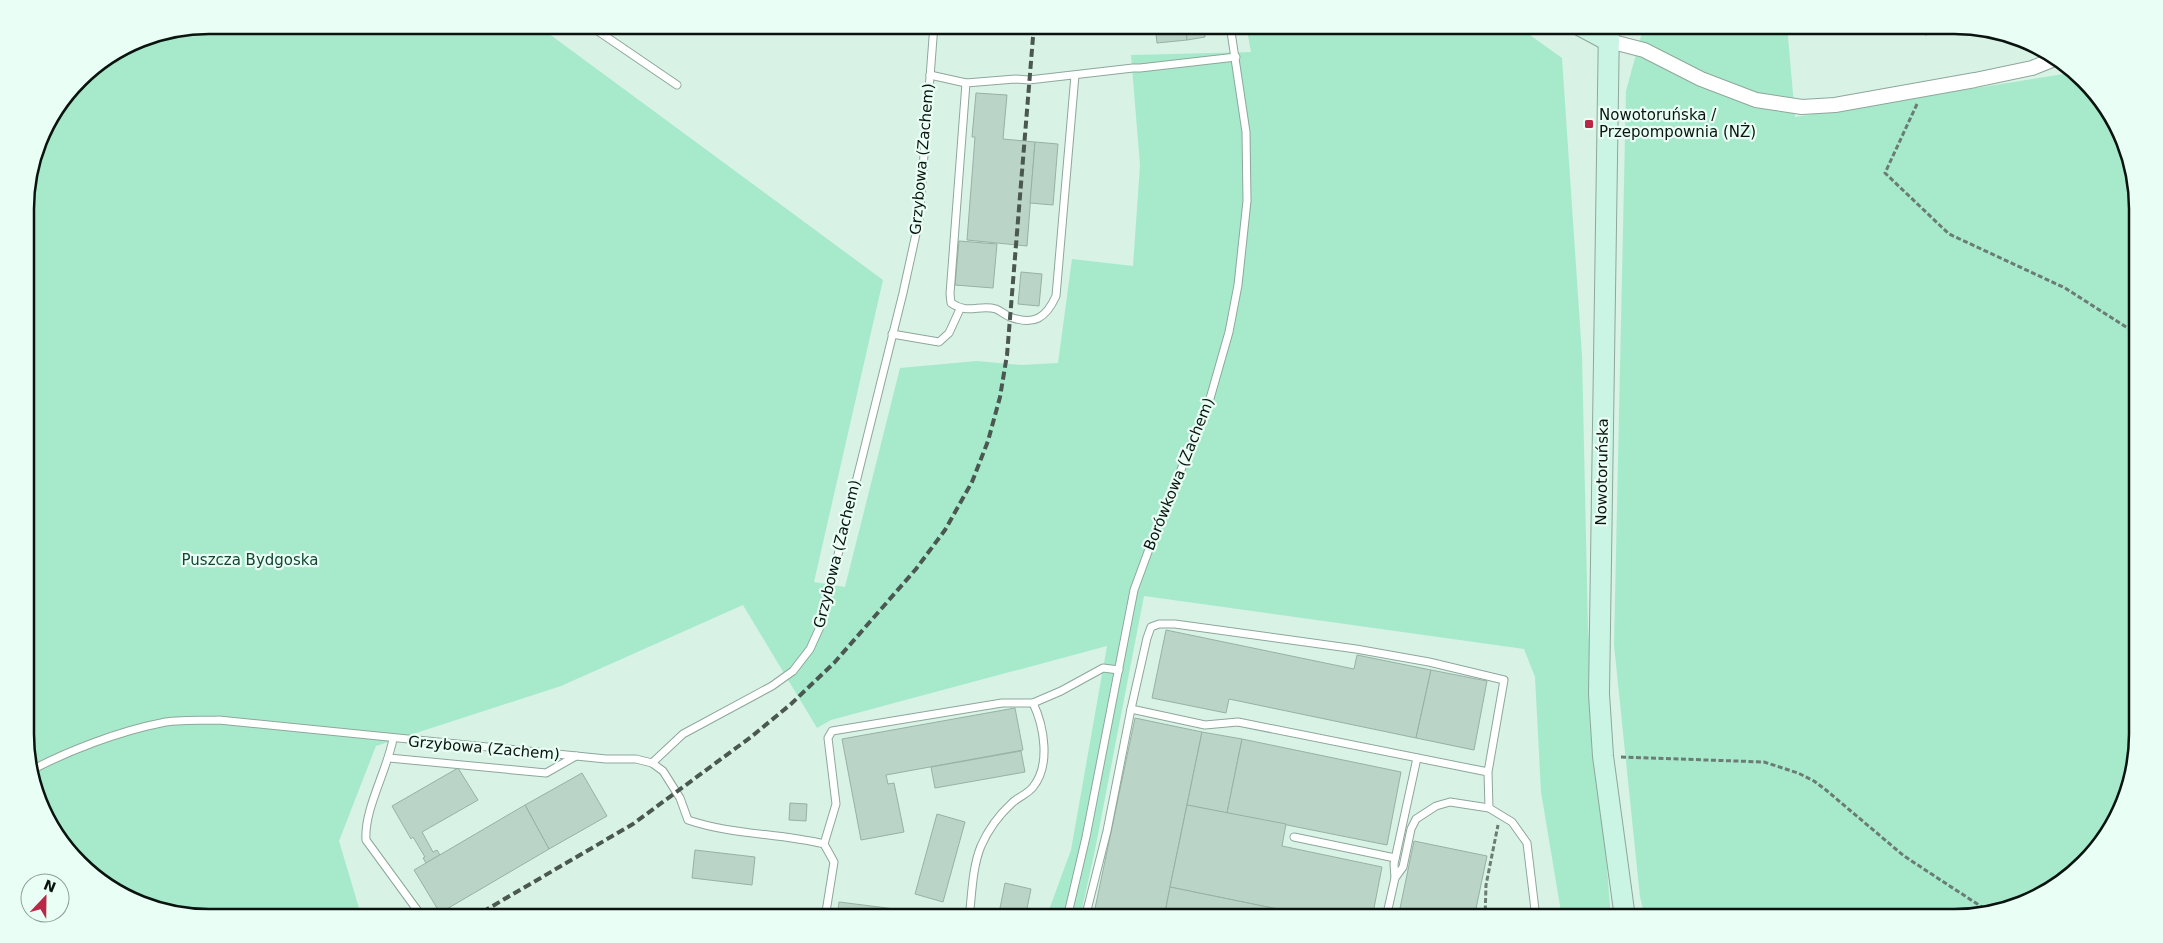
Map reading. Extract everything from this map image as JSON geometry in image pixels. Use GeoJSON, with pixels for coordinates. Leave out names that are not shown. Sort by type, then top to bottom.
{"type":"FeatureCollection","features":[{"type":"Feature","properties":{"kind":"main road","name":"Nowotoruńska"},"geometry":{"type":"LineString","coordinates":[[1609,34],[1599,694],[1603,756],[1624,909]]}},
{"type":"Feature","properties":{"kind":"street"},"geometry":{"type":"LineString","coordinates":[[1611,34],[1724,89],[1756,100],[1786,106],[1817,107],[1835,105],[2032,68],[2048,61]]}},
{"type":"Feature","properties":{"kind":"lane"},"geometry":{"type":"LineString","coordinates":[[602,34],[677,85]]}},
{"type":"Feature","properties":{"kind":"lane","name":"Grzybowa (Zachem)"},"geometry":{"type":"LineString","coordinates":[[37,767],[47,761],[104,740],[162,722],[219,720],[606,760],[636,759],[652,762],[683,734],[779,681],[793,671],[810,649],[820,627],[919,220],[933,34]]}},
{"type":"Feature","properties":{"kind":"lane","name":"Borówkowa (Zachem)"},"geometry":{"type":"LineString","coordinates":[[1069,909],[1086,837],[1134,590],[1156,530],[1209,402],[1227,340],[1238,285],[1247,201],[1246,132],[1232,34]]}},
{"type":"Feature","properties":{"kind":"lane"},"geometry":{"type":"LineString","coordinates":[[930,76],[966,83],[1015,79],[1029,80],[1236,57]]}},
{"type":"Feature","properties":{"kind":"lane"},"geometry":{"type":"LineString","coordinates":[[966,83],[950,294],[951,303],[960,309],[996,309],[1010,317],[1030,320],[1042,318],[1050,309],[1056,296],[1075,75]]}},
{"type":"Feature","properties":{"kind":"lane"},"geometry":{"type":"LineString","coordinates":[[892,334],[939,342],[949,333],[960,309]]}},
{"type":"Feature","properties":{"kind":"lane"},"geometry":{"type":"LineString","coordinates":[[1088,909],[1107,831],[1147,638],[1151,627],[1159,624],[1175,624],[1420,660],[1504,680],[1488,772],[1489,808]]}},
{"type":"Feature","properties":{"kind":"lane"},"geometry":{"type":"LineString","coordinates":[[826,909],[834,862],[824,844],[836,804],[828,738],[832,731],[1002,702],[1034,703],[1062,691],[1103,668],[1119,670]]}},
{"type":"Feature","properties":{"kind":"lane"},"geometry":{"type":"LineString","coordinates":[[970,909],[974,874],[981,847],[996,821],[1013,802],[1032,789],[1040,778],[1043,740],[1040,718],[1034,703]]}},
{"type":"Feature","properties":{"kind":"lane"},"geometry":{"type":"LineString","coordinates":[[1131,709],[1204,725],[1238,722],[1488,772]]}},
{"type":"Feature","properties":{"kind":"lane"},"geometry":{"type":"LineString","coordinates":[[393,739],[389,758],[365,826],[366,840],[416,909]]}},
{"type":"Feature","properties":{"kind":"lane"},"geometry":{"type":"LineString","coordinates":[[389,758],[546,773],[576,756]]}},
{"type":"Feature","properties":{"kind":"lane"},"geometry":{"type":"LineString","coordinates":[[1388,909],[1395,878],[1395,858],[1417,758]]}},
{"type":"Feature","properties":{"kind":"lane"},"geometry":{"type":"LineString","coordinates":[[652,762],[663,771],[680,798],[688,820],[708,827],[796,837],[824,844]]}},
{"type":"Feature","properties":{"kind":"lane"},"geometry":{"type":"LineString","coordinates":[[1395,878],[1403,867],[1411,829],[1416,819],[1423,812],[1450,802],[1489,808],[1512,822],[1527,843],[1535,909]]}},
{"type":"Feature","properties":{"kind":"lane"},"geometry":{"type":"LineString","coordinates":[[1294,838],[1395,858]]}},
{"type":"Feature","properties":{"kind":"path"},"geometry":{"type":"LineString","coordinates":[[1924,88],[1885,173],[1949,234],[2065,288],[2129,329]]}},
{"type":"Feature","properties":{"kind":"path"},"geometry":{"type":"LineString","coordinates":[[1603,756],[1764,762],[1798,772],[1826,790],[1904,856],[1982,907]]}},
{"type":"Feature","properties":{"kind":"path"},"geometry":{"type":"LineString","coordinates":[[1485,909],[1486,885],[1494,835],[1501,815]]}},
{"type":"Feature","properties":{"kind":"green space","name":"Puszcza Bydgoska"},"geometry":{"type":"Polygon","coordinates":[[[197,34],[549,34],[883,280],[814,582],[845,587],[900,368],[977,361],[1021,365],[1058,363],[1072,259],[1133,266],[1140,165],[1131,55],[1251,52],[1248,34],[1529,34],[1562,58],[1582,355],[1588,629],[1610,909],[1560,909],[1541,792],[1535,677],[1524,649],[1144,596],[1082,909],[1049,909],[1071,850],[1107,646],[831,720],[817,728],[743,605],[561,686],[376,746],[339,841],[359,909],[197,909],[175,906],[142,896],[121,886],[85,858],[57,822],[47,801],[40,779],[35,757],[34,734],[35,186],[47,142],[63,112],[77,93],[93,77],[121,57],[153,43],[197,34]]]}},
{"type":"Feature","properties":{"kind":"green space"},"geometry":{"type":"Polygon","coordinates":[[[1642,34],[1788,34],[1795,117],[2065,74],[2093,102],[2106,121],[2116,142],[2123,164],[2128,186],[2129,209],[2129,746],[2126,768],[2116,801],[2100,831],[2086,850],[2070,866],[2032,891],[1988,906],[1966,909],[1643,909],[1640,897],[1614,645],[1626,91],[1642,34]]]}},
{"type":"Feature","properties":{"kind":"building"},"geometry":{"type":"Polygon","coordinates":[[[1156,34],[1187,34],[1187,40],[1157,43],[1156,34]]]}},
{"type":"Feature","properties":{"kind":"building"},"geometry":{"type":"Polygon","coordinates":[[[1187,34],[1205,34],[1205,37],[1187,40],[1187,34]]]}},
{"type":"Feature","properties":{"kind":"building"},"geometry":{"type":"Polygon","coordinates":[[[976,93],[1007,95],[1003,139],[1035,142],[1027,246],[967,240],[975,137],[972,137],[976,93]]]}},
{"type":"Feature","properties":{"kind":"building"},"geometry":{"type":"Polygon","coordinates":[[[1035,142],[1058,144],[1053,205],[1030,203],[1035,142]]]}},
{"type":"Feature","properties":{"kind":"building"},"geometry":{"type":"Polygon","coordinates":[[[959,241],[997,244],[993,288],[955,285],[959,241]]]}},
{"type":"Feature","properties":{"kind":"building"},"geometry":{"type":"Polygon","coordinates":[[[1021,272],[1042,274],[1039,306],[1018,304],[1021,272]]]}},
{"type":"Feature","properties":{"kind":"building"},"geometry":{"type":"Polygon","coordinates":[[[1166,630],[1354,669],[1357,655],[1431,670],[1416,738],[1229,699],[1226,713],[1152,698],[1166,630]]]}},
{"type":"Feature","properties":{"kind":"building"},"geometry":{"type":"Polygon","coordinates":[[[1431,670],[1487,681],[1474,750],[1416,738],[1431,670]]]}},
{"type":"Feature","properties":{"kind":"building"},"geometry":{"type":"Polygon","coordinates":[[[1015,708],[1023,750],[886,775],[888,784],[894,783],[904,832],[861,840],[842,739],[1015,708]]]}},
{"type":"Feature","properties":{"kind":"building"},"geometry":{"type":"Polygon","coordinates":[[[1135,718],[1202,732],[1166,909],[1095,909],[1135,718]]]}},
{"type":"Feature","properties":{"kind":"building"},"geometry":{"type":"Polygon","coordinates":[[[1202,732],[1242,739],[1227,813],[1187,805],[1202,732]]]}},
{"type":"Feature","properties":{"kind":"building"},"geometry":{"type":"Polygon","coordinates":[[[1242,739],[1401,772],[1387,845],[1227,813],[1242,739]]]}},
{"type":"Feature","properties":{"kind":"building"},"geometry":{"type":"Polygon","coordinates":[[[1021,751],[1025,772],[935,788],[931,767],[1021,751]]]}},
{"type":"Feature","properties":{"kind":"building"},"geometry":{"type":"Polygon","coordinates":[[[458,768],[478,800],[422,832],[433,852],[437,850],[440,855],[426,863],[423,858],[425,857],[413,837],[411,839],[392,806],[458,768]]]}},
{"type":"Feature","properties":{"kind":"building"},"geometry":{"type":"Polygon","coordinates":[[[582,773],[607,816],[549,849],[525,805],[582,773]]]}},
{"type":"Feature","properties":{"kind":"building"},"geometry":{"type":"Polygon","coordinates":[[[790,803],[807,804],[806,821],[789,820],[790,803]]]}},
{"type":"Feature","properties":{"kind":"building"},"geometry":{"type":"Polygon","coordinates":[[[525,805],[549,849],[447,909],[438,909],[414,870],[525,805]]]}},
{"type":"Feature","properties":{"kind":"building"},"geometry":{"type":"Polygon","coordinates":[[[1187,805],[1286,824],[1282,846],[1382,867],[1374,909],[1277,909],[1170,887],[1187,805]]]}},
{"type":"Feature","properties":{"kind":"building"},"geometry":{"type":"Polygon","coordinates":[[[937,814],[965,822],[943,902],[915,894],[937,814]]]}},
{"type":"Feature","properties":{"kind":"building"},"geometry":{"type":"Polygon","coordinates":[[[1414,841],[1487,856],[1476,909],[1400,909],[1414,841]]]}},
{"type":"Feature","properties":{"kind":"building"},"geometry":{"type":"Polygon","coordinates":[[[695,850],[755,857],[752,885],[692,878],[695,850]]]}},
{"type":"Feature","properties":{"kind":"building"},"geometry":{"type":"Polygon","coordinates":[[[1005,883],[1031,889],[1027,909],[1000,909],[1005,883]]]}},
{"type":"Feature","properties":{"kind":"building"},"geometry":{"type":"Polygon","coordinates":[[[1170,887],[1277,909],[1166,909],[1170,887]]]}},
{"type":"Feature","properties":{"kind":"building"},"geometry":{"type":"Polygon","coordinates":[[[839,902],[895,909],[838,909],[839,902]]]}},
{"type":"Feature","properties":{"kind":"railway"},"geometry":{"type":"LineString","coordinates":[[487,909],[633,824],[751,737],[791,704],[834,663],[916,569],[945,530],[972,482],[988,441],[1000,397],[1007,355],[1033,34]]}},
{"type":"Feature","properties":{"kind":"place","name":"Nowotoruńska / Przepompownia (NŻ)"},"geometry":{"type":"Point","coordinates":[1589,124]}}]}
